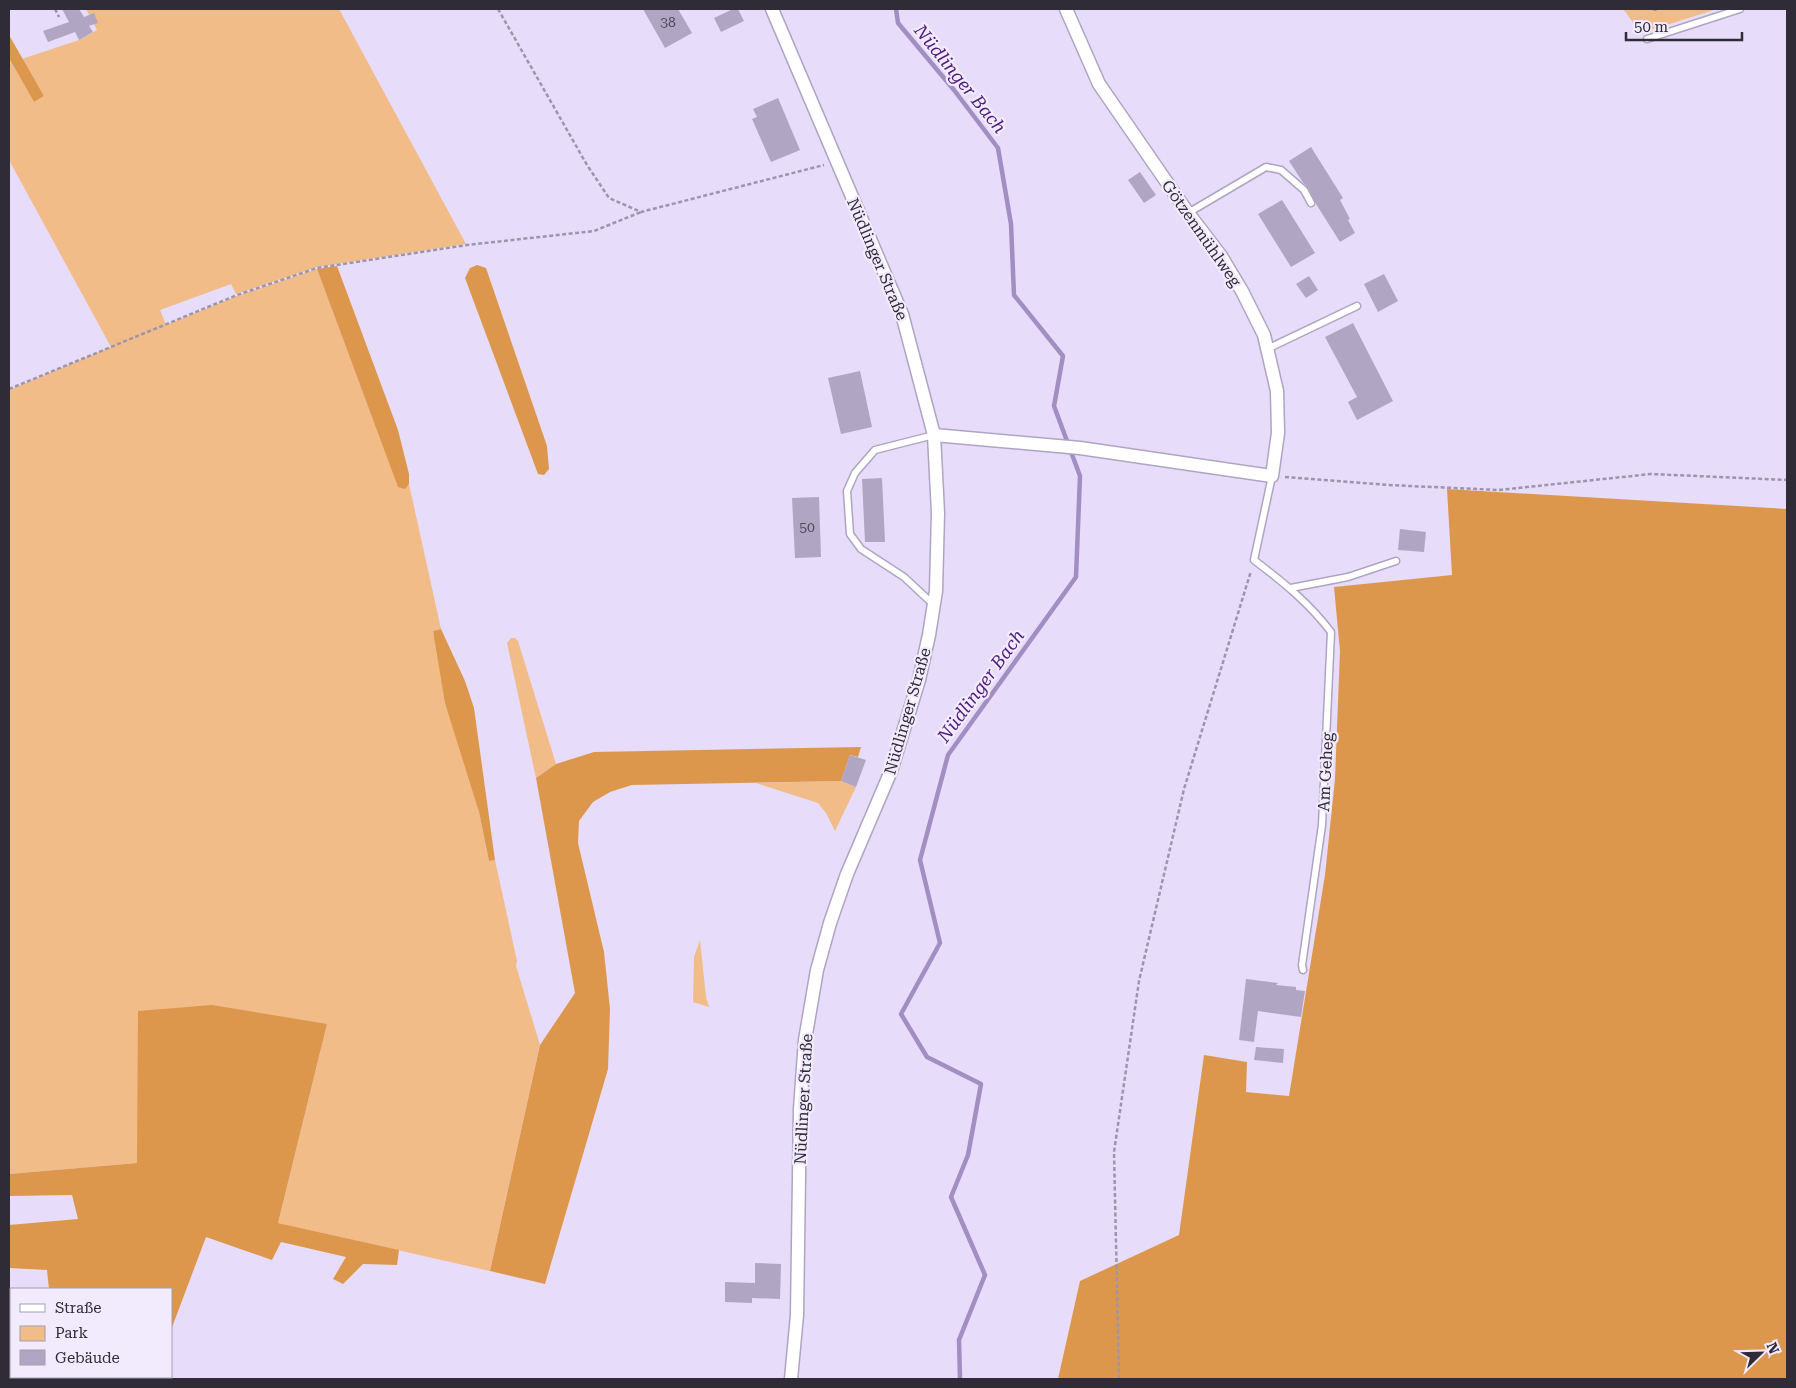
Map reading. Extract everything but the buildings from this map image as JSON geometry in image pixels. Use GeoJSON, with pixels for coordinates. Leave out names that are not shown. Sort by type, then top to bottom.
{"type":"FeatureCollection","features":[{"type":"Feature","properties":{"kind":"street","name":"Nüdlinger Straße"},"geometry":{"type":"LineString","coordinates":[[772,9],[902,314],[934,435],[938,513],[936,591],[919,680],[891,771],[847,874],[830,923],[816,979],[805,1040],[800,1109],[797,1306],[792,1375]]}},
{"type":"Feature","properties":{"kind":"street","name":"Götzenmühlweg"},"geometry":{"type":"LineString","coordinates":[[1066,9],[1099,84],[1188,213],[1221,256],[1242,291],[1264,335],[1277,391],[1278,432],[1272,476]]}},
{"type":"Feature","properties":{"kind":"street"},"geometry":{"type":"LineString","coordinates":[[934,435],[1080,448],[1272,476]]}},
{"type":"Feature","properties":{"kind":"lane"},"geometry":{"type":"LineString","coordinates":[[1647,39],[1740,9]]}},
{"type":"Feature","properties":{"kind":"lane"},"geometry":{"type":"LineString","coordinates":[[1188,213],[1266,167],[1280,170],[1304,190],[1311,203]]}},
{"type":"Feature","properties":{"kind":"lane"},"geometry":{"type":"LineString","coordinates":[[1268,350],[1357,306]]}},
{"type":"Feature","properties":{"kind":"lane"},"geometry":{"type":"LineString","coordinates":[[934,435],[875,450],[855,473],[848,492],[850,534],[862,549],[904,577],[934,605]]}},
{"type":"Feature","properties":{"kind":"lane"},"geometry":{"type":"LineString","coordinates":[[1254,560],[1272,476]]}},
{"type":"Feature","properties":{"kind":"lane","name":"Am Geheg"},"geometry":{"type":"LineString","coordinates":[[1254,560],[1291,588],[1316,612],[1330,632],[1322,825],[1302,965],[1303,970]]}},
{"type":"Feature","properties":{"kind":"lane"},"geometry":{"type":"LineString","coordinates":[[1291,588],[1348,577],[1396,561]]}},
{"type":"Feature","properties":{"kind":"path"},"geometry":{"type":"LineString","coordinates":[[55,9],[59,17]]}},
{"type":"Feature","properties":{"kind":"path"},"geometry":{"type":"LineString","coordinates":[[498,9],[587,165],[609,198],[641,212]]}},
{"type":"Feature","properties":{"kind":"path"},"geometry":{"type":"LineString","coordinates":[[9,389],[237,295],[317,268],[466,245],[594,231],[641,212],[836,161]]}},
{"type":"Feature","properties":{"kind":"path"},"geometry":{"type":"LineString","coordinates":[[1272,476],[1388,485],[1499,490],[1651,474],[1787,480]]}},
{"type":"Feature","properties":{"kind":"path"},"geometry":{"type":"LineString","coordinates":[[1119,1379],[1114,1152],[1139,981],[1184,789],[1254,560]]}},
{"type":"Feature","properties":{"kind":"green space"},"geometry":{"type":"Polygon","coordinates":[[[86,9],[339,9],[466,244],[317,267],[236,294],[231,284],[160,310],[166,325],[237,296],[317,269],[398,486],[405,489],[409,484],[441,629],[433,631],[479,812],[489,861],[495,860],[517,961],[516,966],[540,1045],[490,1271],[278,1223],[327,1024],[137,1163],[9,1174],[9,390],[111,347],[9,160],[9,58],[34,102],[44,96],[22,59],[79,40],[97,30],[86,9]]]}},
{"type":"Feature","properties":{"kind":"green space"},"geometry":{"type":"Polygon","coordinates":[[[1623,9],[1717,9],[1641,33],[1623,9]]]}},
{"type":"Feature","properties":{"kind":"green space"},"geometry":{"type":"Polygon","coordinates":[[[511,638],[515,638],[518,641],[556,764],[536,778],[507,643],[511,638]]]}},
{"type":"Feature","properties":{"kind":"green space"},"geometry":{"type":"Polygon","coordinates":[[[841,781],[856,787],[835,831],[826,813],[818,803],[756,783],[841,781]]]}},
{"type":"Feature","properties":{"kind":"green space"},"geometry":{"type":"Polygon","coordinates":[[[700,940],[706,997],[709,1007],[693,1002],[694,957],[700,940]]]}},
{"type":"Feature","properties":{"kind":"shaded area"},"geometry":{"type":"Polygon","coordinates":[[[9,35],[44,96],[34,102],[9,58],[9,35]]]}},
{"type":"Feature","properties":{"kind":"shaded area"},"geometry":{"type":"Polygon","coordinates":[[[477,265],[486,268],[547,446],[549,469],[544,475],[538,474],[465,278],[470,268],[477,265]]]}},
{"type":"Feature","properties":{"kind":"shaded area"},"geometry":{"type":"Polygon","coordinates":[[[337,266],[398,430],[409,474],[409,484],[405,489],[398,487],[317,269],[337,266]]]}},
{"type":"Feature","properties":{"kind":"shaded area"},"geometry":{"type":"Polygon","coordinates":[[[1447,489],[1787,509],[1787,1379],[1058,1379],[1080,1281],[1179,1235],[1204,1055],[1247,1062],[1246,1092],[1289,1096],[1325,875],[1335,779],[1340,651],[1334,587],[1452,575],[1447,489]]]}},
{"type":"Feature","properties":{"kind":"shaded area"},"geometry":{"type":"Polygon","coordinates":[[[441,629],[465,681],[474,708],[495,860],[489,861],[479,812],[445,703],[433,631],[441,629]]]}},
{"type":"Feature","properties":{"kind":"shaded area"},"geometry":{"type":"Polygon","coordinates":[[[861,747],[858,757],[850,755],[841,781],[632,785],[610,792],[593,802],[579,821],[578,843],[604,952],[610,1009],[608,1069],[545,1284],[490,1271],[540,1045],[575,993],[536,778],[556,764],[594,752],[861,747]]]}},
{"type":"Feature","properties":{"kind":"shaded area"},"geometry":{"type":"Polygon","coordinates":[[[212,1005],[327,1024],[278,1223],[399,1250],[397,1265],[363,1264],[343,1284],[333,1279],[346,1257],[281,1242],[272,1260],[206,1237],[172,1327],[172,1288],[49,1288],[47,1270],[9,1268],[9,1225],[78,1219],[72,1195],[9,1196],[9,1174],[137,1163],[138,1011],[212,1005]]]}},
{"type":"Feature","properties":{"kind":"waterway","name":"Nüdlinger Bach"},"geometry":{"type":"LineString","coordinates":[[896,9],[898,23],[954,90],[998,148],[1011,224],[1014,295],[1063,356],[1054,406],[1080,476],[1076,577],[948,755],[920,860],[940,943],[901,1014],[927,1057],[981,1084],[968,1155],[951,1197],[985,1275],[959,1340],[960,1379]]}}]}
